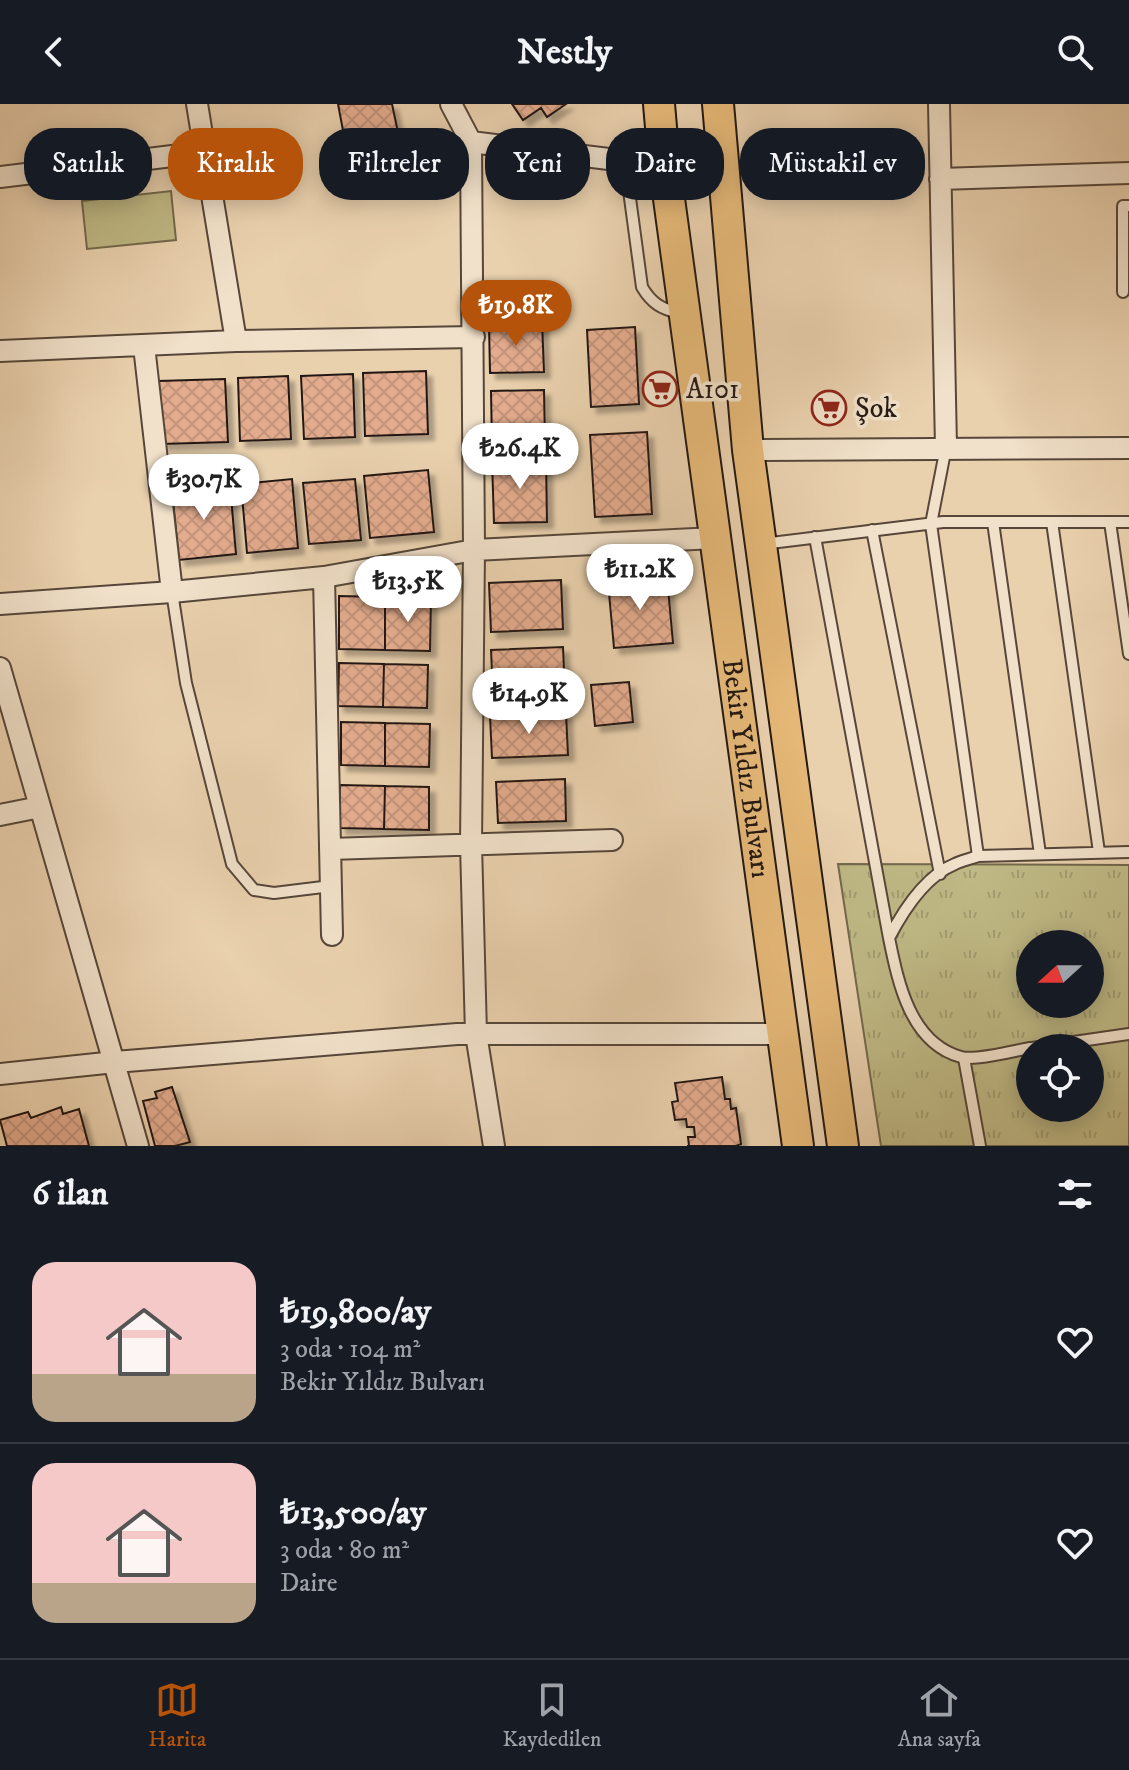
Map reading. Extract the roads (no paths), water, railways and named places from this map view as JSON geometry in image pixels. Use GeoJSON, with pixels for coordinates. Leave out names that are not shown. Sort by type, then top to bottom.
{"type":"FeatureCollection","features":[{"type":"Feature","properties":{"kind":"main road","name":"Bekir Yıldız Bulvarı"},"geometry":{"type":"LineString","coordinates":[[659,104],[661,128]]}},
{"type":"Feature","properties":{"kind":"main road","name":"Bekir Yıldız Bulvarı"},"geometry":{"type":"LineString","coordinates":[[718,104],[748,450],[843,1146]]}},
{"type":"Feature","properties":{"kind":"main road","name":"Bekir Yıldız Bulvarı"},"geometry":{"type":"LineString","coordinates":[[669,200],[798,1146]]}},
{"type":"Feature","properties":{"kind":"street"},"geometry":{"type":"LineString","coordinates":[[197,104],[201,128]]}},
{"type":"Feature","properties":{"kind":"street"},"geometry":{"type":"LineString","coordinates":[[451,104],[471,142],[474,337],[471,844],[476,1034],[494,1146]]}},
{"type":"Feature","properties":{"kind":"street"},"geometry":{"type":"LineString","coordinates":[[939,104],[946,447]]}},
{"type":"Feature","properties":{"kind":"street"},"geometry":{"type":"LineString","coordinates":[[471,142],[606,159]]}},
{"type":"Feature","properties":{"kind":"street"},"geometry":{"type":"LineString","coordinates":[[0,177],[168,157]]}},
{"type":"Feature","properties":{"kind":"street"},"geometry":{"type":"LineString","coordinates":[[940,179],[1129,173]]}},
{"type":"Feature","properties":{"kind":"street"},"geometry":{"type":"LineString","coordinates":[[213,200],[236,341]]}},
{"type":"Feature","properties":{"kind":"street"},"geometry":{"type":"LineString","coordinates":[[0,351],[236,341],[474,337]]}},
{"type":"Feature","properties":{"kind":"street"},"geometry":{"type":"LineString","coordinates":[[144,346],[172,592]]}},
{"type":"Feature","properties":{"kind":"street"},"geometry":{"type":"LineString","coordinates":[[748,450],[1129,448]]}},
{"type":"Feature","properties":{"kind":"street"},"geometry":{"type":"LineString","coordinates":[[0,604],[324,577],[474,550],[715,538]]}},
{"type":"Feature","properties":{"kind":"street"},"geometry":{"type":"LineString","coordinates":[[324,577],[332,935]]}},
{"type":"Feature","properties":{"kind":"street"},"geometry":{"type":"LineString","coordinates":[[0,668],[138,1146]]}},
{"type":"Feature","properties":{"kind":"street"},"geometry":{"type":"LineString","coordinates":[[0,815],[40,807]]}},
{"type":"Feature","properties":{"kind":"street"},"geometry":{"type":"LineString","coordinates":[[330,849],[612,840]]}},
{"type":"Feature","properties":{"kind":"street"},"geometry":{"type":"LineString","coordinates":[[0,1074],[476,1034],[783,1034]]}},
{"type":"Feature","properties":{"kind":"lane"},"geometry":{"type":"LineString","coordinates":[[630,200],[642,287],[661,309],[685,315]]}},
{"type":"Feature","properties":{"kind":"lane"},"geometry":{"type":"LineString","coordinates":[[1123,292],[1123,206],[1129,206]]}},
{"type":"Feature","properties":{"kind":"lane"},"geometry":{"type":"LineString","coordinates":[[946,447],[931,524],[978,856]]}},
{"type":"Feature","properties":{"kind":"lane"},"geometry":{"type":"LineString","coordinates":[[993,522],[1040,854]]}},
{"type":"Feature","properties":{"kind":"lane"},"geometry":{"type":"LineString","coordinates":[[1052,522],[1099,852]]}},
{"type":"Feature","properties":{"kind":"lane"},"geometry":{"type":"LineString","coordinates":[[1110,522],[1129,654]]}},
{"type":"Feature","properties":{"kind":"lane"},"geometry":{"type":"LineString","coordinates":[[760,544],[931,524],[1129,522]]}},
{"type":"Feature","properties":{"kind":"lane"},"geometry":{"type":"LineString","coordinates":[[872,530],[940,874]]}},
{"type":"Feature","properties":{"kind":"lane"},"geometry":{"type":"LineString","coordinates":[[815,537],[901,993],[917,1023],[938,1044],[964,1058],[1016,1050]]}},
{"type":"Feature","properties":{"kind":"lane"},"geometry":{"type":"LineString","coordinates":[[172,592],[186,683],[232,864],[254,890],[274,893],[331,886]]}},
{"type":"Feature","properties":{"kind":"lane"},"geometry":{"type":"LineString","coordinates":[[889,938],[910,903],[957,862],[978,856],[1129,852]]}},
{"type":"Feature","properties":{"kind":"lane"},"geometry":{"type":"LineString","coordinates":[[1104,1038],[1129,1034]]}},
{"type":"Feature","properties":{"kind":"lane"},"geometry":{"type":"LineString","coordinates":[[964,1058],[980,1146]]}},
{"type":"Feature","properties":{"kind":"place","name":"A101"},"geometry":{"type":"Point","coordinates":[660,389]}},
{"type":"Feature","properties":{"kind":"place","name":"Şok"},"geometry":{"type":"Point","coordinates":[829,408]}}]}
